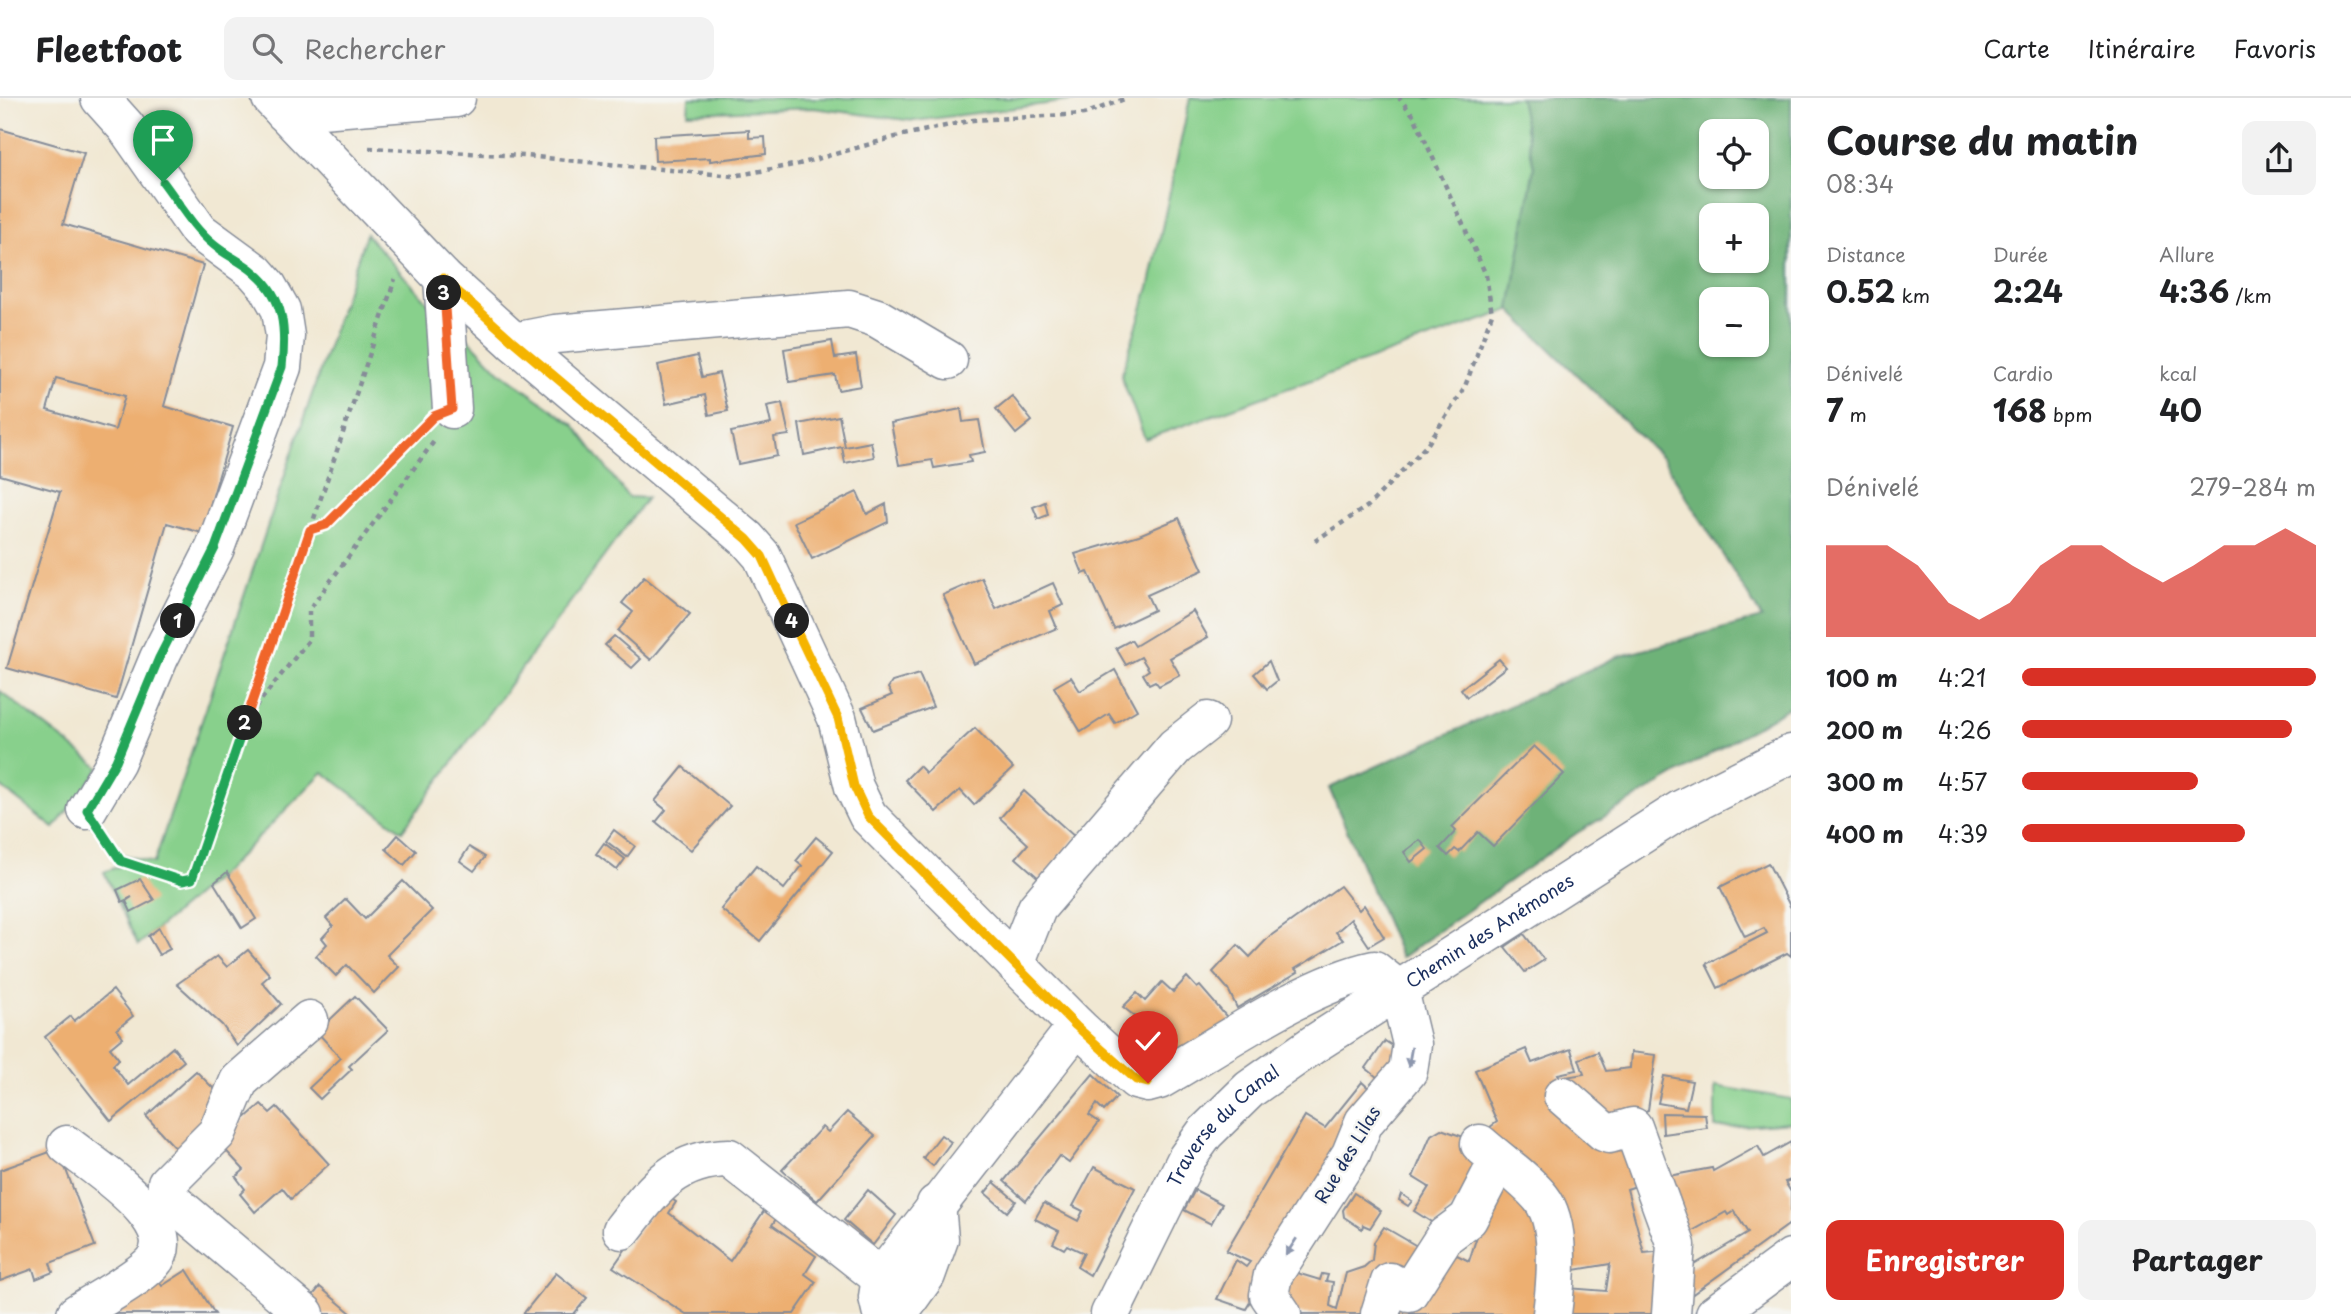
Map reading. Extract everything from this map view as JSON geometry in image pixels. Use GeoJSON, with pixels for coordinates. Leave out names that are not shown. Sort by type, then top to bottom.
{"type":"FeatureCollection","features":[{"type":"Feature","properties":{"kind":"street"},"geometry":{"type":"LineString","coordinates":[[87,810],[116,761],[159,658],[215,548],[282,367],[285,335],[281,310],[268,287],[255,272],[199,231],[126,127],[100,98]]}},
{"type":"Feature","properties":{"kind":"street"},"geometry":{"type":"LineString","coordinates":[[278,105],[456,98]]}},
{"type":"Feature","properties":{"kind":"street","name":"Chemin des Anémones"},"geometry":{"type":"LineString","coordinates":[[278,105],[443,278],[514,342],[747,539],[762,556],[838,718],[854,786],[868,816],[1076,1026],[1136,1080],[1148,1083],[1159,1080],[1347,975],[1374,970],[1399,990],[1679,810],[1791,754]]}},
{"type":"Feature","properties":{"kind":"street"},"geometry":{"type":"LineString","coordinates":[[443,278],[452,409]]}},
{"type":"Feature","properties":{"kind":"street"},"geometry":{"type":"LineString","coordinates":[[514,342],[555,334],[849,309],[877,318],[948,359]]}},
{"type":"Feature","properties":{"kind":"street"},"geometry":{"type":"LineString","coordinates":[[1015,964],[1037,908],[1175,747],[1208,721]]}},
{"type":"Feature","properties":{"kind":"street","name":"Traverse du Canal"},"geometry":{"type":"LineString","coordinates":[[1110,1314],[1187,1158],[1205,1133],[1250,1089],[1399,990]]}},
{"type":"Feature","properties":{"kind":"street","name":"Rue des Lilas"},"geometry":{"type":"LineString","coordinates":[[1282,1314],[1269,1295],[1273,1276],[1351,1154],[1364,1122],[1408,1071],[1412,1044],[1399,990]]}},
{"type":"Feature","properties":{"kind":"street"},"geometry":{"type":"LineString","coordinates":[[305,1314],[167,1197],[167,1183],[217,1133],[239,1081],[309,1020]]}},
{"type":"Feature","properties":{"kind":"street"},"geometry":{"type":"LineString","coordinates":[[622,1230],[655,1188],[686,1165],[708,1158],[729,1158],[882,1296],[936,1204],[1076,1026]]}},
{"type":"Feature","properties":{"kind":"street"},"geometry":{"type":"LineString","coordinates":[[1563,1096],[1604,1132],[1609,1134],[1633,1127],[1676,1245],[1671,1314]]}},
{"type":"Feature","properties":{"kind":"street"},"geometry":{"type":"LineString","coordinates":[[66,1145],[146,1210],[158,1228],[161,1244],[153,1262],[76,1314]]}},
{"type":"Feature","properties":{"kind":"street"},"geometry":{"type":"LineString","coordinates":[[1380,1314],[1390,1282],[1409,1292],[1445,1236],[1468,1219],[1489,1152],[1541,1198],[1550,1215],[1557,1274],[1552,1314]]}},
{"type":"Feature","properties":{"kind":"street"},"geometry":{"type":"LineString","coordinates":[[898,1314],[926,1275],[939,1239],[936,1204]]}},
{"type":"Feature","properties":{"kind":"street"},"geometry":{"type":"LineString","coordinates":[[1715,1314],[1791,1258]]}},
{"type":"Feature","properties":{"kind":"path"},"geometry":{"type":"LineString","coordinates":[[315,145],[525,156],[733,176],[799,164],[899,136],[973,120],[1084,114],[1127,98]]}},
{"type":"Feature","properties":{"kind":"path"},"geometry":{"type":"LineString","coordinates":[[1315,541],[1368,506],[1427,445],[1464,389],[1492,314],[1486,275],[1414,116],[1399,98]]}},
{"type":"Feature","properties":{"kind":"path"},"geometry":{"type":"LineString","coordinates":[[87,810],[121,861],[182,881],[192,879],[397,271]]}},
{"type":"Feature","properties":{"kind":"path"},"geometry":{"type":"LineString","coordinates":[[310,530],[326,525],[434,416],[452,409]]}},
{"type":"Feature","properties":{"kind":"path"},"geometry":{"type":"LineString","coordinates":[[246,719],[309,640],[309,610],[442,430],[452,409]]}},
{"type":"Feature","properties":{"kind":"green space"},"geometry":{"type":"Polygon","coordinates":[[[689,98],[1093,98],[914,121],[813,108],[688,113],[689,98]]]}},
{"type":"Feature","properties":{"kind":"green space"},"geometry":{"type":"Polygon","coordinates":[[[1190,98],[1520,98],[1534,167],[1510,310],[1145,439],[1121,376],[1150,284],[1190,98]]]}},
{"type":"Feature","properties":{"kind":"green space"},"geometry":{"type":"Polygon","coordinates":[[[1520,98],[1791,98],[1791,706],[1577,833],[1401,958],[1329,788],[1617,657],[1762,618],[1663,459],[1510,310],[1534,167],[1520,98]]]}},
{"type":"Feature","properties":{"kind":"green space"},"geometry":{"type":"Polygon","coordinates":[[[366,234],[432,307],[456,326],[499,371],[574,425],[628,497],[647,498],[402,831],[323,772],[226,870],[138,945],[104,872],[120,866],[124,855],[154,863],[366,234]]]}},
{"type":"Feature","properties":{"kind":"green space"},"geometry":{"type":"Polygon","coordinates":[[[0,691],[100,768],[54,828],[0,786],[0,691]]]}},
{"type":"Feature","properties":{"kind":"green space"},"geometry":{"type":"Polygon","coordinates":[[[1715,1086],[1791,1099],[1791,1122],[1715,1128],[1715,1086]]]}},
{"type":"Feature","properties":{"kind":"building"},"geometry":{"type":"Polygon","coordinates":[[[0,129],[84,153],[63,224],[203,265],[164,406],[233,427],[202,533],[167,523],[116,699],[7,668],[60,492],[0,475],[0,129]],[[56,378],[47,410],[115,430],[125,396],[56,378]]]}},
{"type":"Feature","properties":{"kind":"building"},"geometry":{"type":"Polygon","coordinates":[[[749,130],[749,138],[765,137],[766,154],[710,161],[710,158],[655,161],[654,136],[749,130]]]}},
{"type":"Feature","properties":{"kind":"building"},"geometry":{"type":"Polygon","coordinates":[[[832,341],[835,358],[856,355],[861,386],[838,390],[835,375],[789,382],[784,349],[832,341]]]}},
{"type":"Feature","properties":{"kind":"building"},"geometry":{"type":"Polygon","coordinates":[[[697,356],[702,377],[719,373],[728,411],[709,415],[705,395],[666,404],[658,365],[697,356]]]}},
{"type":"Feature","properties":{"kind":"building"},"geometry":{"type":"Polygon","coordinates":[[[1012,396],[1032,421],[1016,434],[996,409],[1012,396]]]}},
{"type":"Feature","properties":{"kind":"building"},"geometry":{"type":"Polygon","coordinates":[[[782,403],[789,435],[774,437],[777,456],[738,464],[731,432],[771,424],[767,406],[782,403]]]}},
{"type":"Feature","properties":{"kind":"building"},"geometry":{"type":"Polygon","coordinates":[[[961,409],[963,422],[979,420],[985,452],[969,455],[971,462],[934,468],[932,460],[899,465],[891,423],[961,409]]]}},
{"type":"Feature","properties":{"kind":"building"},"geometry":{"type":"Polygon","coordinates":[[[839,416],[845,447],[871,442],[874,457],[845,463],[842,447],[804,455],[799,424],[839,416]]]}},
{"type":"Feature","properties":{"kind":"building"},"geometry":{"type":"Polygon","coordinates":[[[857,492],[867,514],[886,504],[888,522],[812,559],[794,522],[857,492]]]}},
{"type":"Feature","properties":{"kind":"building"},"geometry":{"type":"Polygon","coordinates":[[[1045,502],[1048,515],[1038,519],[1033,507],[1045,502]]]}},
{"type":"Feature","properties":{"kind":"building"},"geometry":{"type":"Polygon","coordinates":[[[1179,518],[1203,570],[1147,595],[1154,610],[1114,629],[1088,572],[1083,574],[1075,554],[1139,535],[1179,518]]]}},
{"type":"Feature","properties":{"kind":"building"},"geometry":{"type":"Polygon","coordinates":[[[644,577],[690,614],[651,660],[618,631],[633,612],[622,603],[644,577]]]}},
{"type":"Feature","properties":{"kind":"building"},"geometry":{"type":"Polygon","coordinates":[[[982,578],[996,609],[1053,583],[1063,605],[1050,611],[1057,628],[974,664],[943,595],[982,578]]]}},
{"type":"Feature","properties":{"kind":"building"},"geometry":{"type":"Polygon","coordinates":[[[1193,611],[1208,637],[1170,658],[1180,675],[1159,686],[1155,681],[1149,684],[1143,674],[1149,670],[1141,657],[1126,665],[1116,648],[1131,640],[1135,646],[1193,611]]]}},
{"type":"Feature","properties":{"kind":"building"},"geometry":{"type":"Polygon","coordinates":[[[614,636],[641,659],[632,668],[605,645],[614,636]]]}},
{"type":"Feature","properties":{"kind":"building"},"geometry":{"type":"Polygon","coordinates":[[[1499,659],[1506,667],[1467,697],[1461,689],[1499,659]]]}},
{"type":"Feature","properties":{"kind":"building"},"geometry":{"type":"Polygon","coordinates":[[[1269,661],[1277,681],[1267,689],[1254,674],[1269,661]]]}},
{"type":"Feature","properties":{"kind":"building"},"geometry":{"type":"Polygon","coordinates":[[[1115,670],[1137,710],[1115,723],[1109,714],[1081,732],[1054,687],[1071,677],[1080,691],[1115,670]]]}},
{"type":"Feature","properties":{"kind":"building"},"geometry":{"type":"Polygon","coordinates":[[[919,674],[933,707],[873,730],[862,708],[892,695],[888,688],[892,682],[919,674]]]}},
{"type":"Feature","properties":{"kind":"building"},"geometry":{"type":"Polygon","coordinates":[[[975,728],[1013,768],[974,805],[960,790],[936,812],[905,780],[919,766],[926,773],[975,728]]]}},
{"type":"Feature","properties":{"kind":"building"},"geometry":{"type":"Polygon","coordinates":[[[1534,746],[1564,774],[1493,846],[1478,832],[1459,852],[1455,849],[1448,856],[1440,848],[1456,831],[1452,827],[1534,746]]]}},
{"type":"Feature","properties":{"kind":"building"},"geometry":{"type":"Polygon","coordinates":[[[683,767],[730,806],[691,850],[656,822],[666,810],[655,801],[683,767]]]}},
{"type":"Feature","properties":{"kind":"building"},"geometry":{"type":"Polygon","coordinates":[[[1024,791],[1075,837],[1041,880],[1016,858],[1028,844],[1000,818],[1024,791]]]}},
{"type":"Feature","properties":{"kind":"building"},"geometry":{"type":"Polygon","coordinates":[[[614,830],[635,846],[627,857],[606,841],[614,830]]]}},
{"type":"Feature","properties":{"kind":"building"},"geometry":{"type":"Polygon","coordinates":[[[398,835],[416,851],[404,865],[386,849],[398,835]]]}},
{"type":"Feature","properties":{"kind":"building"},"geometry":{"type":"Polygon","coordinates":[[[816,837],[833,851],[760,941],[721,909],[756,866],[784,889],[802,866],[796,861],[816,837]]]}},
{"type":"Feature","properties":{"kind":"building"},"geometry":{"type":"Polygon","coordinates":[[[1420,840],[1427,849],[1411,862],[1404,852],[1420,840]]]}},
{"type":"Feature","properties":{"kind":"building"},"geometry":{"type":"Polygon","coordinates":[[[604,843],[625,859],[617,870],[596,854],[604,843]]]}},
{"type":"Feature","properties":{"kind":"building"},"geometry":{"type":"Polygon","coordinates":[[[469,847],[485,857],[474,871],[460,861],[469,847]]]}},
{"type":"Feature","properties":{"kind":"building"},"geometry":{"type":"Polygon","coordinates":[[[1768,863],[1791,908],[1791,956],[1787,953],[1718,988],[1706,964],[1767,933],[1764,928],[1745,937],[1720,887],[1768,863]]]}},
{"type":"Feature","properties":{"kind":"building"},"geometry":{"type":"Polygon","coordinates":[[[227,872],[256,919],[242,928],[214,883],[227,872]]]}},
{"type":"Feature","properties":{"kind":"building"},"geometry":{"type":"Polygon","coordinates":[[[140,879],[154,900],[131,912],[126,901],[132,897],[122,902],[117,890],[140,879]]]}},
{"type":"Feature","properties":{"kind":"building"},"geometry":{"type":"Polygon","coordinates":[[[403,881],[432,910],[387,955],[399,967],[374,993],[347,965],[336,976],[316,956],[327,944],[322,938],[333,926],[326,918],[346,899],[365,919],[403,881]]]}},
{"type":"Feature","properties":{"kind":"building"},"geometry":{"type":"Polygon","coordinates":[[[1340,886],[1359,910],[1364,905],[1384,937],[1369,946],[1351,919],[1336,932],[1343,940],[1295,969],[1298,972],[1237,1008],[1228,989],[1213,972],[1238,945],[1250,957],[1269,937],[1340,886]]]}},
{"type":"Feature","properties":{"kind":"building"},"geometry":{"type":"Polygon","coordinates":[[[159,928],[170,949],[159,955],[148,936],[159,928]]]}},
{"type":"Feature","properties":{"kind":"building"},"geometry":{"type":"Polygon","coordinates":[[[1524,934],[1544,960],[1525,972],[1505,947],[1524,934]]]}},
{"type":"Feature","properties":{"kind":"building"},"geometry":{"type":"Polygon","coordinates":[[[248,950],[270,975],[262,982],[281,1004],[237,1046],[222,1025],[177,984],[217,956],[227,967],[248,950]]]}},
{"type":"Feature","properties":{"kind":"building"},"geometry":{"type":"Polygon","coordinates":[[[1187,977],[1197,988],[1200,986],[1232,1023],[1163,1063],[1155,1053],[1150,1059],[1136,1045],[1151,1029],[1123,1007],[1137,993],[1145,1001],[1162,982],[1173,992],[1187,977]]]}},
{"type":"Feature","properties":{"kind":"building"},"geometry":{"type":"Polygon","coordinates":[[[113,990],[133,1016],[117,1029],[123,1037],[110,1048],[119,1059],[113,1065],[128,1085],[173,1047],[184,1061],[111,1121],[45,1037],[71,1016],[74,1021],[113,990]]]}},
{"type":"Feature","properties":{"kind":"building"},"geometry":{"type":"Polygon","coordinates":[[[355,996],[388,1030],[349,1066],[352,1069],[320,1099],[309,1088],[341,1058],[317,1032],[355,996]]]}},
{"type":"Feature","properties":{"kind":"building"},"geometry":{"type":"Polygon","coordinates":[[[1385,1041],[1399,1050],[1384,1083],[1366,1068],[1385,1041]]]}},
{"type":"Feature","properties":{"kind":"building"},"geometry":{"type":"Polygon","coordinates":[[[1526,1049],[1532,1063],[1571,1049],[1577,1070],[1558,1074],[1560,1078],[1584,1074],[1579,1059],[1598,1052],[1606,1071],[1630,1068],[1631,1052],[1656,1055],[1648,1110],[1608,1126],[1629,1135],[1645,1183],[1627,1189],[1644,1253],[1667,1251],[1662,1314],[1565,1314],[1568,1288],[1606,1291],[1610,1264],[1569,1271],[1482,1133],[1497,1122],[1475,1070],[1526,1049]]]}},
{"type":"Feature","properties":{"kind":"building"},"geometry":{"type":"Polygon","coordinates":[[[196,1071],[220,1095],[206,1126],[179,1152],[146,1116],[196,1071]]]}},
{"type":"Feature","properties":{"kind":"building"},"geometry":{"type":"Polygon","coordinates":[[[1093,1074],[1117,1097],[1104,1111],[1097,1104],[1089,1115],[1099,1122],[1069,1163],[1059,1156],[1026,1201],[1004,1181],[1093,1074]]]}},
{"type":"Feature","properties":{"kind":"building"},"geometry":{"type":"Polygon","coordinates":[[[1664,1076],[1692,1081],[1686,1108],[1658,1103],[1664,1076]]]}},
{"type":"Feature","properties":{"kind":"building"},"geometry":{"type":"Polygon","coordinates":[[[1362,1082],[1374,1093],[1246,1309],[1217,1299],[1236,1260],[1246,1267],[1250,1262],[1226,1251],[1305,1116],[1325,1128],[1362,1082]]]}},
{"type":"Feature","properties":{"kind":"building"},"geometry":{"type":"Polygon","coordinates":[[[261,1104],[270,1113],[277,1107],[329,1164],[291,1199],[282,1188],[255,1212],[240,1194],[245,1189],[236,1177],[244,1170],[218,1142],[261,1104]]]}},
{"type":"Feature","properties":{"kind":"building"},"geometry":{"type":"Polygon","coordinates":[[[847,1112],[875,1136],[817,1201],[782,1170],[822,1127],[828,1132],[847,1112]]]}},
{"type":"Feature","properties":{"kind":"building"},"geometry":{"type":"Polygon","coordinates":[[[1662,1113],[1705,1114],[1707,1128],[1663,1134],[1662,1113]]]}},
{"type":"Feature","properties":{"kind":"building"},"geometry":{"type":"Polygon","coordinates":[[[1441,1129],[1475,1141],[1488,1167],[1436,1225],[1414,1211],[1429,1187],[1413,1177],[1431,1135],[1441,1129]]]}},
{"type":"Feature","properties":{"kind":"building"},"geometry":{"type":"Polygon","coordinates":[[[941,1135],[951,1142],[933,1166],[923,1158],[941,1135]]]}},
{"type":"Feature","properties":{"kind":"building"},"geometry":{"type":"Polygon","coordinates":[[[1791,1142],[1791,1180],[1785,1182],[1791,1192],[1791,1223],[1683,1301],[1682,1272],[1748,1233],[1734,1211],[1728,1215],[1726,1212],[1687,1234],[1658,1178],[1712,1168],[1713,1171],[1758,1146],[1764,1157],[1791,1142]]]}},
{"type":"Feature","properties":{"kind":"building"},"geometry":{"type":"Polygon","coordinates":[[[58,1149],[95,1246],[50,1263],[53,1272],[36,1279],[33,1269],[0,1281],[0,1170],[58,1149]]]}},
{"type":"Feature","properties":{"kind":"building"},"geometry":{"type":"Polygon","coordinates":[[[1094,1167],[1135,1188],[1090,1275],[1077,1267],[1084,1253],[1067,1245],[1064,1249],[1053,1243],[1059,1231],[1035,1219],[1044,1203],[1078,1221],[1083,1211],[1073,1206],[1094,1167]]]}},
{"type":"Feature","properties":{"kind":"building"},"geometry":{"type":"Polygon","coordinates":[[[1497,1174],[1540,1210],[1541,1314],[1389,1314],[1445,1249],[1469,1261],[1497,1174]]]}},
{"type":"Feature","properties":{"kind":"building"},"geometry":{"type":"Polygon","coordinates":[[[994,1182],[1016,1201],[1007,1212],[985,1193],[994,1182]]]}},
{"type":"Feature","properties":{"kind":"building"},"geometry":{"type":"Polygon","coordinates":[[[868,1190],[896,1215],[873,1245],[844,1220],[868,1190]]]}},
{"type":"Feature","properties":{"kind":"building"},"geometry":{"type":"Polygon","coordinates":[[[1195,1190],[1222,1204],[1211,1224],[1184,1210],[1195,1190]]]}},
{"type":"Feature","properties":{"kind":"building"},"geometry":{"type":"Polygon","coordinates":[[[1354,1193],[1381,1211],[1370,1228],[1363,1225],[1362,1229],[1344,1217],[1343,1210],[1354,1193]]]}},
{"type":"Feature","properties":{"kind":"building"},"geometry":{"type":"Polygon","coordinates":[[[664,1194],[676,1202],[669,1213],[730,1261],[764,1211],[776,1219],[772,1225],[816,1256],[805,1274],[816,1282],[794,1314],[686,1314],[613,1267],[664,1194]]]}},
{"type":"Feature","properties":{"kind":"building"},"geometry":{"type":"Polygon","coordinates":[[[1401,1194],[1412,1201],[1408,1206],[1399,1200],[1401,1194]]]}},
{"type":"Feature","properties":{"kind":"building"},"geometry":{"type":"Polygon","coordinates":[[[1384,1227],[1422,1249],[1369,1314],[1297,1314],[1278,1297],[1287,1270],[1320,1280],[1322,1274],[1328,1275],[1326,1281],[1333,1282],[1330,1306],[1337,1309],[1346,1273],[1364,1267],[1372,1260],[1374,1242],[1384,1227]]]}},
{"type":"Feature","properties":{"kind":"building"},"geometry":{"type":"Polygon","coordinates":[[[187,1270],[215,1314],[95,1314],[155,1276],[162,1286],[187,1270]]]}},
{"type":"Feature","properties":{"kind":"building"},"geometry":{"type":"Polygon","coordinates":[[[556,1273],[587,1298],[574,1314],[523,1314],[556,1273]]]}},
{"type":"Feature","properties":{"kind":"building"},"geometry":{"type":"Polygon","coordinates":[[[320,1287],[352,1314],[323,1314],[308,1301],[320,1287]]]}},
{"type":"Feature","properties":{"kind":"route"},"geometry":{"type":"LineString","coordinates":[[163,182],[199,231],[214,245],[255,272],[268,287],[281,310],[285,335],[282,367],[215,548],[159,658],[126,741],[87,810],[121,861],[182,881],[192,879],[310,530],[326,525],[434,416],[452,409],[443,278],[514,342],[747,539],[762,556],[838,718],[854,786],[868,816],[883,835],[1076,1026],[1136,1080],[1148,1083]]}}]}
